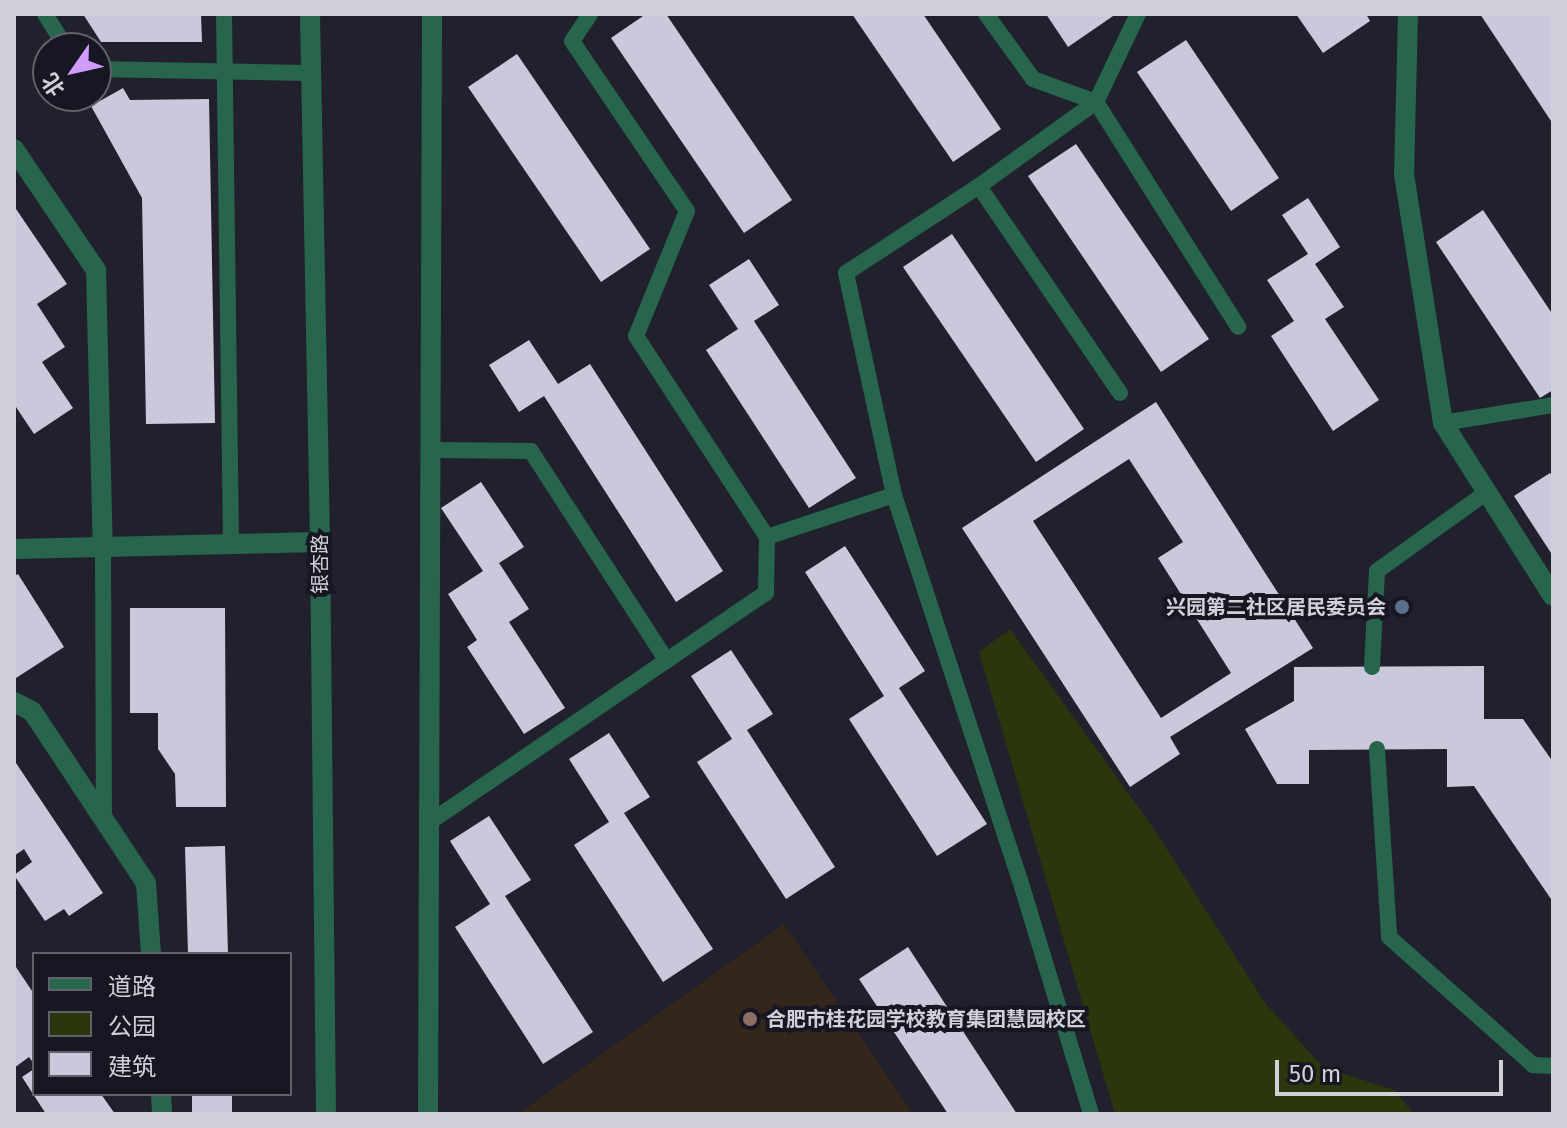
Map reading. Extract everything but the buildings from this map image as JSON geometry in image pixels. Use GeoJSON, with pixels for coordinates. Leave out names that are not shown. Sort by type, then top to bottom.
{"type":"FeatureCollection","features":[{"type":"Feature","properties":{"kind":"street","name":"银杏路"},"geometry":{"type":"LineString","coordinates":[[310,14],[326,1114]]}},
{"type":"Feature","properties":{"kind":"street"},"geometry":{"type":"LineString","coordinates":[[428,1114],[432,14]]}},
{"type":"Feature","properties":{"kind":"street"},"geometry":{"type":"LineString","coordinates":[[1408,14],[1404,174],[1443,423],[1553,596]]}},
{"type":"Feature","properties":{"kind":"street"},"geometry":{"type":"LineString","coordinates":[[14,149],[96,270],[103,547]]}},
{"type":"Feature","properties":{"kind":"street"},"geometry":{"type":"LineString","coordinates":[[14,549],[320,542]]}},
{"type":"Feature","properties":{"kind":"street"},"geometry":{"type":"LineString","coordinates":[[14,702],[32,711],[146,883],[151,952]]}},
{"type":"Feature","properties":{"kind":"lane"},"geometry":{"type":"LineString","coordinates":[[45,14],[56,32]]}},
{"type":"Feature","properties":{"kind":"lane"},"geometry":{"type":"LineString","coordinates":[[224,14],[231,542]]}},
{"type":"Feature","properties":{"kind":"lane"},"geometry":{"type":"LineString","coordinates":[[430,822],[766,593],[767,537],[636,336],[687,211],[572,41],[590,14]]}},
{"type":"Feature","properties":{"kind":"lane"},"geometry":{"type":"LineString","coordinates":[[986,14],[1033,79],[1096,102],[1238,327]]}},
{"type":"Feature","properties":{"kind":"lane"},"geometry":{"type":"LineString","coordinates":[[1091,1114],[1020,880],[894,495],[846,273],[979,186],[1096,102],[1138,14]]}},
{"type":"Feature","properties":{"kind":"lane"},"geometry":{"type":"LineString","coordinates":[[112,69],[309,73]]}},
{"type":"Feature","properties":{"kind":"lane"},"geometry":{"type":"LineString","coordinates":[[979,186],[1120,393]]}},
{"type":"Feature","properties":{"kind":"lane"},"geometry":{"type":"LineString","coordinates":[[1443,423],[1553,405]]}},
{"type":"Feature","properties":{"kind":"lane"},"geometry":{"type":"LineString","coordinates":[[431,450],[531,451],[667,661]]}},
{"type":"Feature","properties":{"kind":"lane"},"geometry":{"type":"LineString","coordinates":[[1372,667],[1377,571],[1487,492]]}},
{"type":"Feature","properties":{"kind":"lane"},"geometry":{"type":"LineString","coordinates":[[767,537],[894,495]]}},
{"type":"Feature","properties":{"kind":"lane"},"geometry":{"type":"LineString","coordinates":[[103,547],[104,819]]}},
{"type":"Feature","properties":{"kind":"lane"},"geometry":{"type":"LineString","coordinates":[[1377,749],[1389,937],[1533,1065],[1553,1066]]}},
{"type":"Feature","properties":{"kind":"shaded area","name":"合肥市桂花园学校教育集团慧园校区"},"geometry":{"type":"Polygon","coordinates":[[[784,924],[913,1114],[518,1114],[784,924]]]}},
{"type":"Feature","properties":{"kind":"green space"},"geometry":{"type":"Polygon","coordinates":[[[1010,629],[1154,829],[1265,1003],[1323,1067],[1394,1090],[1414,1114],[1115,1114],[979,652],[1010,629]]]}},
{"type":"Feature","properties":{"kind":"place","name":"兴园第二社区居民委员会"},"geometry":{"type":"Point","coordinates":[1402,607]}},
{"type":"Feature","properties":{"kind":"place","name":"合肥市桂花园学校教育集团慧园校区"},"geometry":{"type":"Point","coordinates":[750,1019]}}]}
